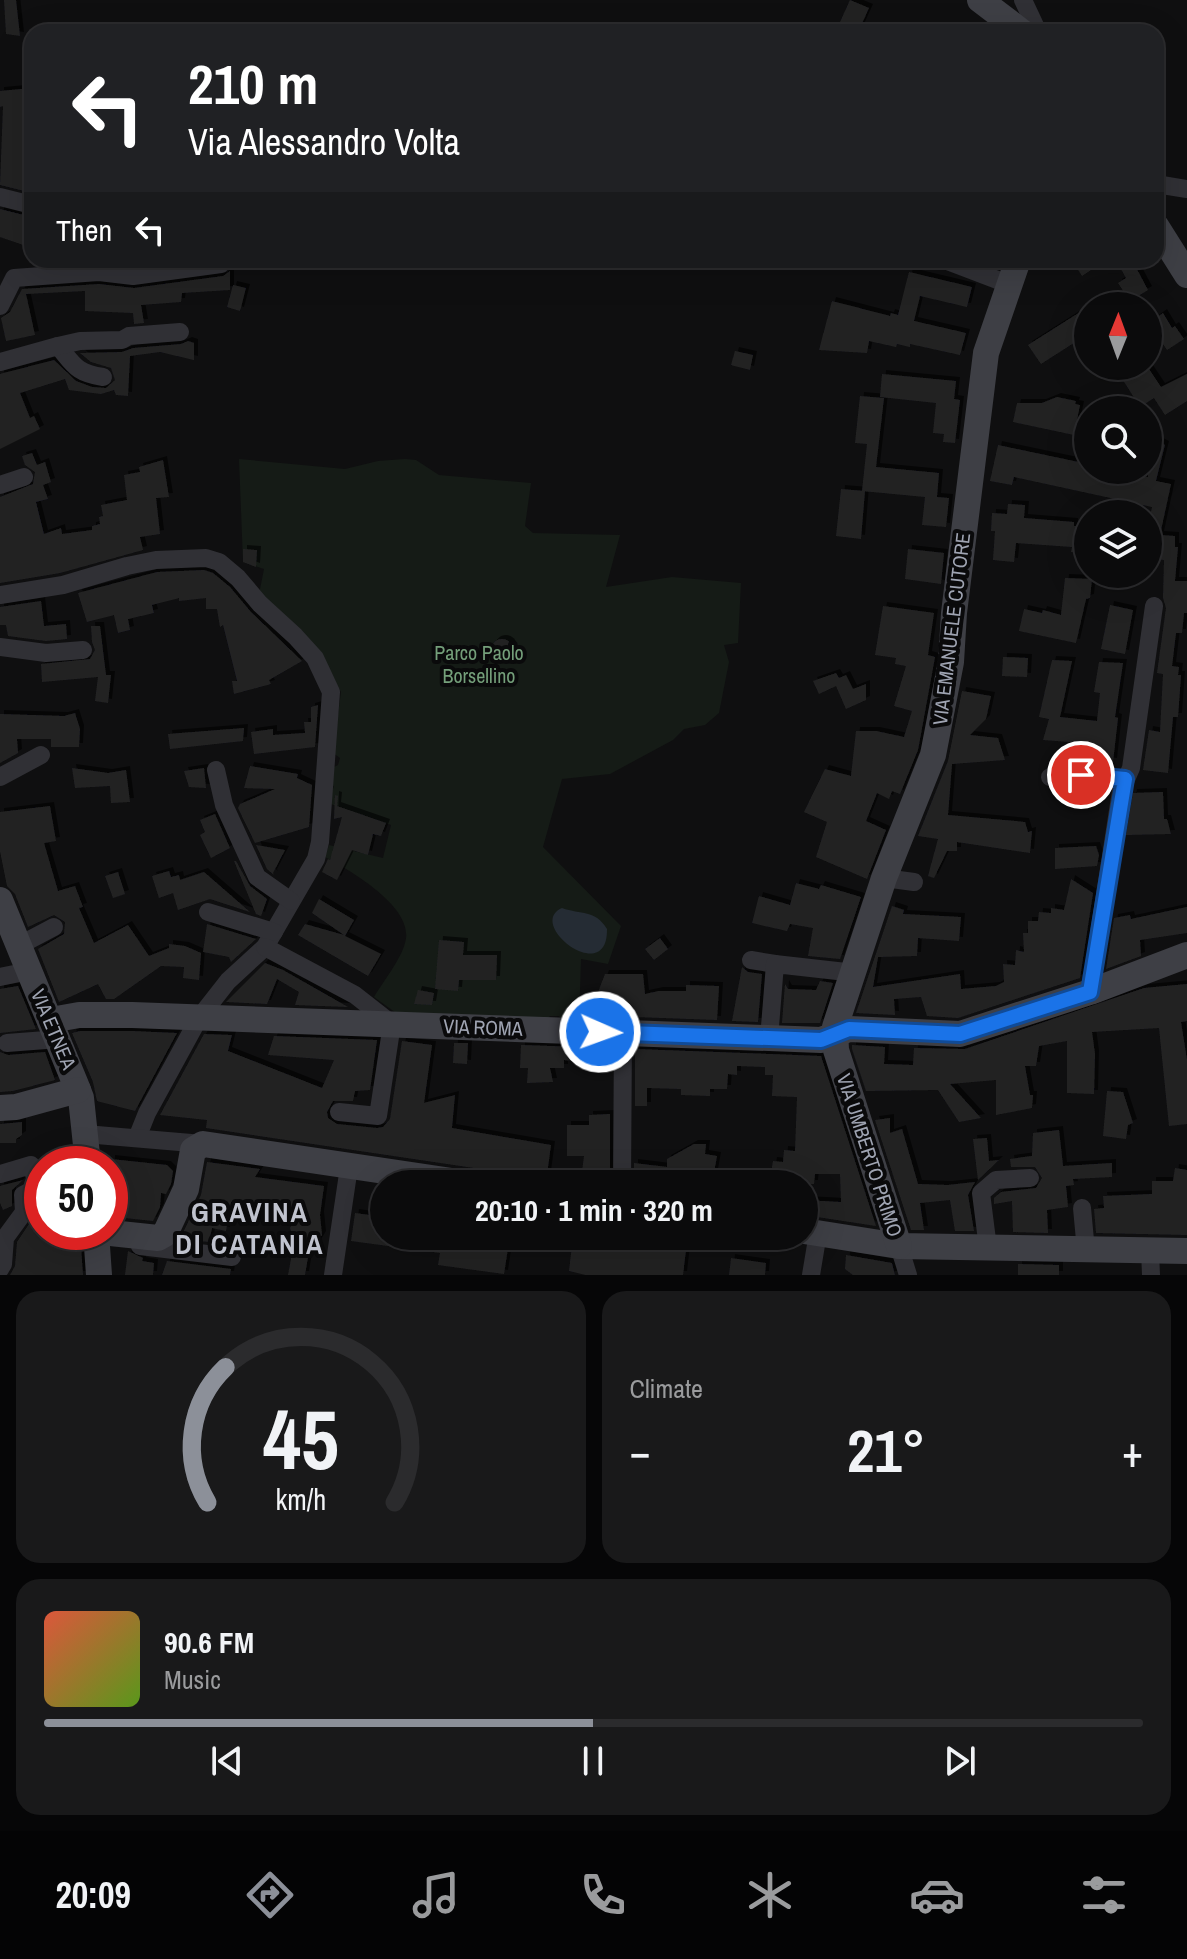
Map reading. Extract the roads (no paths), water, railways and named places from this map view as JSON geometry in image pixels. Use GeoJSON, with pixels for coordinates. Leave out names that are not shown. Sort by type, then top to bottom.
{"type":"FeatureCollection","features":[{"type":"Feature","properties":{"kind":"main road"},"geometry":{"type":"LineString","coordinates":[[980,0],[1009,24]]}},
{"type":"Feature","properties":{"kind":"main road"},"geometry":{"type":"LineString","coordinates":[[1164,239],[1187,275]]}},
{"type":"Feature","properties":{"kind":"main road","name":"VIA EMANUELE CUTORE"},"geometry":{"type":"LineString","coordinates":[[836,1035],[835,1027],[884,878],[929,765],[939,728],[951,662],[954,613],[986,353],[1013,272]]}},
{"type":"Feature","properties":{"kind":"main road","name":"VIA ETNEA"},"geometry":{"type":"LineString","coordinates":[[0,900],[78,1090],[86,1146]]}},
{"type":"Feature","properties":{"kind":"main road","name":"VIA ROMA"},"geometry":{"type":"LineString","coordinates":[[55,1029],[79,1015],[377,1018],[769,1039],[821,1040],[849,1029],[960,1034],[1090,992],[1187,955]]}},
{"type":"Feature","properties":{"kind":"main road","name":"VIA UMBERTO PRIMO"},"geometry":{"type":"LineString","coordinates":[[836,1035],[836,1050],[899,1246]]}},
{"type":"Feature","properties":{"kind":"main road"},"geometry":{"type":"LineString","coordinates":[[8,1108],[78,1090]]}},
{"type":"Feature","properties":{"kind":"main road"},"geometry":{"type":"LineString","coordinates":[[128,1236],[158,1238],[165,1234],[186,1189],[193,1150],[203,1144],[371,1170]]}},
{"type":"Feature","properties":{"kind":"main road"},"geometry":{"type":"LineString","coordinates":[[818,1233],[899,1246],[1086,1251],[1150,1263],[1187,1251]]}},
{"type":"Feature","properties":{"kind":"main road"},"geometry":{"type":"LineString","coordinates":[[98,1250],[99,1275]]}},
{"type":"Feature","properties":{"kind":"street"},"geometry":{"type":"LineString","coordinates":[[1023,0],[1034,24]]}},
{"type":"Feature","properties":{"kind":"street"},"geometry":{"type":"LineString","coordinates":[[1164,185],[1187,189]]}},
{"type":"Feature","properties":{"kind":"street"},"geometry":{"type":"LineString","coordinates":[[0,197],[24,203]]}},
{"type":"Feature","properties":{"kind":"street"},"geometry":{"type":"LineString","coordinates":[[0,306],[14,278],[99,272],[133,276],[192,268]]}},
{"type":"Feature","properties":{"kind":"street"},"geometry":{"type":"LineString","coordinates":[[990,268],[1013,272]]}},
{"type":"Feature","properties":{"kind":"street"},"geometry":{"type":"LineString","coordinates":[[0,362],[58,346],[180,332]]}},
{"type":"Feature","properties":{"kind":"street"},"geometry":{"type":"LineString","coordinates":[[58,346],[69,362],[84,374],[103,377]]}},
{"type":"Feature","properties":{"kind":"street"},"geometry":{"type":"LineString","coordinates":[[0,485],[24,477]]}},
{"type":"Feature","properties":{"kind":"street"},"geometry":{"type":"LineString","coordinates":[[0,595],[63,585],[156,560],[206,558],[219,562],[238,578],[260,604],[295,636],[315,658],[330,688],[332,701],[316,859],[270,939],[228,981],[199,1018],[147,1113],[137,1138]]}},
{"type":"Feature","properties":{"kind":"street"},"geometry":{"type":"LineString","coordinates":[[1090,992],[1125,779],[1131,768],[1154,606]]}},
{"type":"Feature","properties":{"kind":"street"},"geometry":{"type":"LineString","coordinates":[[0,647],[46,653],[83,650]]}},
{"type":"Feature","properties":{"kind":"street"},"geometry":{"type":"LineString","coordinates":[[0,777],[41,755]]}},
{"type":"Feature","properties":{"kind":"street"},"geometry":{"type":"LineString","coordinates":[[216,770],[224,805],[257,877],[291,901]]}},
{"type":"Feature","properties":{"kind":"street"},"geometry":{"type":"LineString","coordinates":[[1050,777],[1081,775],[1125,779]]}},
{"type":"Feature","properties":{"kind":"street"},"geometry":{"type":"LineString","coordinates":[[884,878],[914,882]]}},
{"type":"Feature","properties":{"kind":"street"},"geometry":{"type":"LineString","coordinates":[[208,912],[270,939],[377,1018],[378,1116],[339,1112]]}},
{"type":"Feature","properties":{"kind":"street"},"geometry":{"type":"LineString","coordinates":[[18,946],[54,927]]}},
{"type":"Feature","properties":{"kind":"street"},"geometry":{"type":"LineString","coordinates":[[751,960],[855,973]]}},
{"type":"Feature","properties":{"kind":"street"},"geometry":{"type":"LineString","coordinates":[[769,1039],[775,964]]}},
{"type":"Feature","properties":{"kind":"street"},"geometry":{"type":"LineString","coordinates":[[0,977],[29,971]]}},
{"type":"Feature","properties":{"kind":"street"},"geometry":{"type":"LineString","coordinates":[[7,1043],[55,1029]]}},
{"type":"Feature","properties":{"kind":"street"},"geometry":{"type":"LineString","coordinates":[[622,1170],[623,1033]]}},
{"type":"Feature","properties":{"kind":"street"},"geometry":{"type":"LineString","coordinates":[[85,1134],[203,1144]]}},
{"type":"Feature","properties":{"kind":"street"},"geometry":{"type":"LineString","coordinates":[[0,1174],[24,1166]]}},
{"type":"Feature","properties":{"kind":"street"},"geometry":{"type":"LineString","coordinates":[[333,1275],[349,1167]]}},
{"type":"Feature","properties":{"kind":"street"},"geometry":{"type":"LineString","coordinates":[[988,1248],[981,1193],[996,1180],[1030,1178]]}},
{"type":"Feature","properties":{"kind":"street"},"geometry":{"type":"LineString","coordinates":[[1082,1208],[1086,1251]]}},
{"type":"Feature","properties":{"kind":"street"},"geometry":{"type":"LineString","coordinates":[[0,1269],[5,1238],[24,1212]]}},
{"type":"Feature","properties":{"kind":"street"},"geometry":{"type":"LineString","coordinates":[[128,1240],[232,1257]]}},
{"type":"Feature","properties":{"kind":"street","name":"VIA UMBERTO PRIMO"},"geometry":{"type":"LineString","coordinates":[[899,1246],[908,1275]]}},
{"type":"Feature","properties":{"kind":"street"},"geometry":{"type":"LineString","coordinates":[[811,1250],[811,1275]]}},
{"type":"Feature","properties":{"kind":"district","name":"GRAVINA DI CATANIA"},"geometry":{"type":"Point","coordinates":[250,1228]}},
{"type":"Feature","properties":{"kind":"park label","name":"Parco Paolo Borsellino"},"geometry":{"type":"Point","coordinates":[479,664]}}]}
